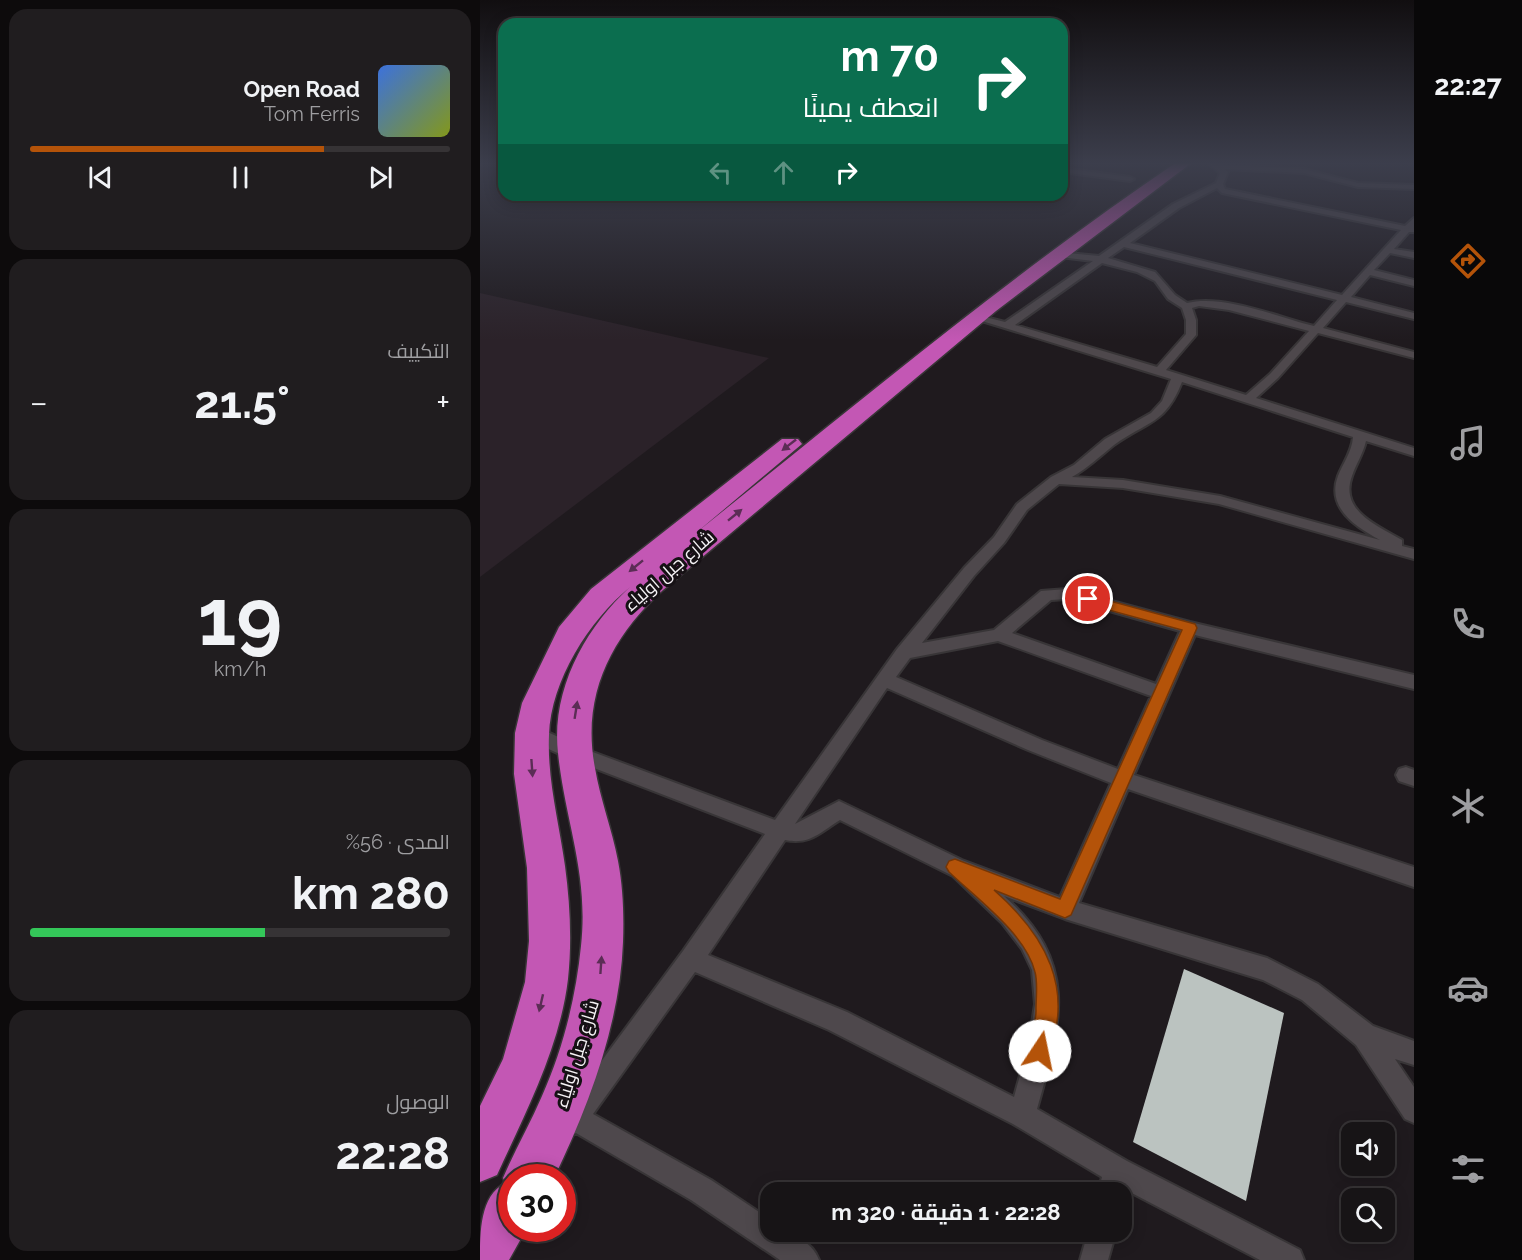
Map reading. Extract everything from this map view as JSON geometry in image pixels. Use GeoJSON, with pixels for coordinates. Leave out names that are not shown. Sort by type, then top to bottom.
{"type":"FeatureCollection","features":[{"type":"Feature","properties":{"kind":"highway","name":"شارع جبل اولياء"},"geometry":{"type":"LineString","coordinates":[[480,1158],[524,1065],[546,982],[550,941],[546,868],[532,774],[532,733],[538,703],[570,635],[582,618],[615,583],[874,376],[1074,223]]}},
{"type":"Feature","properties":{"kind":"highway","name":"شارع جبل اولياء"},"geometry":{"type":"LineString","coordinates":[[535,1164],[566,1097],[588,1029],[602,956],[604,925],[599,865],[575,753],[574,716],[581,688],[604,638],[628,607],[712,534],[977,318],[1103,223]]}},
{"type":"Feature","properties":{"kind":"highway"},"geometry":{"type":"LineString","coordinates":[[480,1260],[498,1230]]}},
{"type":"Feature","properties":{"kind":"street"},"geometry":{"type":"LineString","coordinates":[[1007,326],[1153,223]]}},
{"type":"Feature","properties":{"kind":"street"},"geometry":{"type":"LineString","coordinates":[[1390,223],[1411,227]]}},
{"type":"Feature","properties":{"kind":"street"},"geometry":{"type":"LineString","coordinates":[[1248,399],[1274,376],[1343,298],[1411,227]]}},
{"type":"Feature","properties":{"kind":"street"},"geometry":{"type":"LineString","coordinates":[[1123,244],[1414,316]]}},
{"type":"Feature","properties":{"kind":"street"},"geometry":{"type":"LineString","coordinates":[[1388,250],[1414,255]]}},
{"type":"Feature","properties":{"kind":"street"},"geometry":{"type":"LineString","coordinates":[[1060,254],[1084,255],[1157,278],[1171,299],[1186,306],[1199,303],[1229,307],[1414,355]]}},
{"type":"Feature","properties":{"kind":"street"},"geometry":{"type":"LineString","coordinates":[[1369,272],[1414,283]]}},
{"type":"Feature","properties":{"kind":"street"},"geometry":{"type":"LineString","coordinates":[[1159,371],[1191,335],[1191,320],[1186,306]]}},
{"type":"Feature","properties":{"kind":"street"},"geometry":{"type":"LineString","coordinates":[[977,318],[1178,376],[1414,452]]}},
{"type":"Feature","properties":{"kind":"street"},"geometry":{"type":"LineString","coordinates":[[547,1142],[576,1119],[691,959],[884,679],[1023,507],[1056,480],[1079,468],[1110,442],[1155,416],[1168,402],[1178,376]]}},
{"type":"Feature","properties":{"kind":"street"},"geometry":{"type":"LineString","coordinates":[[1360,434],[1358,454],[1343,483],[1344,500],[1351,515],[1414,553]]}},
{"type":"Feature","properties":{"kind":"street"},"geometry":{"type":"LineString","coordinates":[[1056,480],[1123,483],[1220,500],[1414,553]]}},
{"type":"Feature","properties":{"kind":"street"},"geometry":{"type":"LineString","coordinates":[[903,653],[999,635],[1047,595],[1056,593],[1414,682]]}},
{"type":"Feature","properties":{"kind":"street"},"geometry":{"type":"LineString","coordinates":[[1065,909],[1190,628]]}},
{"type":"Feature","properties":{"kind":"street"},"geometry":{"type":"LineString","coordinates":[[999,635],[1161,693]]}},
{"type":"Feature","properties":{"kind":"street"},"geometry":{"type":"LineString","coordinates":[[884,679],[1035,745],[1123,779],[1414,877]]}},
{"type":"Feature","properties":{"kind":"street"},"geometry":{"type":"LineString","coordinates":[[532,733],[575,753],[778,830],[801,834],[839,810],[955,867],[1065,909],[1267,970],[1310,992],[1348,1020],[1365,1036],[1414,1110]]}},
{"type":"Feature","properties":{"kind":"street"},"geometry":{"type":"LineString","coordinates":[[955,867],[1010,916],[1034,948],[1045,972],[1047,1016],[1036,1069],[1022,1114]]}},
{"type":"Feature","properties":{"kind":"street"},"geometry":{"type":"LineString","coordinates":[[691,959],[838,1021],[1022,1114],[1114,1182]]}},
{"type":"Feature","properties":{"kind":"street"},"geometry":{"type":"LineString","coordinates":[[1365,1036],[1414,1053]]}},
{"type":"Feature","properties":{"kind":"street"},"geometry":{"type":"LineString","coordinates":[[576,1119],[701,1190],[805,1260]]}},
{"type":"Feature","properties":{"kind":"street"},"geometry":{"type":"LineString","coordinates":[[1132,1190],[1290,1260]]}},
{"type":"Feature","properties":{"kind":"street"},"geometry":{"type":"LineString","coordinates":[[1094,1260],[1099,1242]]}},
{"type":"Feature","properties":{"kind":"shaded area"},"geometry":{"type":"Polygon","coordinates":[[[480,293],[769,358],[480,577],[480,293]]]}},
{"type":"Feature","properties":{"kind":"building"},"geometry":{"type":"Polygon","coordinates":[[[1184,969],[1284,1013],[1246,1201],[1133,1142],[1184,969]]]}},
{"type":"Feature","properties":{"kind":"route"},"geometry":{"type":"LineString","coordinates":[[1040,1051],[1047,1016],[1045,972],[1034,948],[1010,916],[955,867],[1065,909],[1190,628],[1088,599]]}}]}
